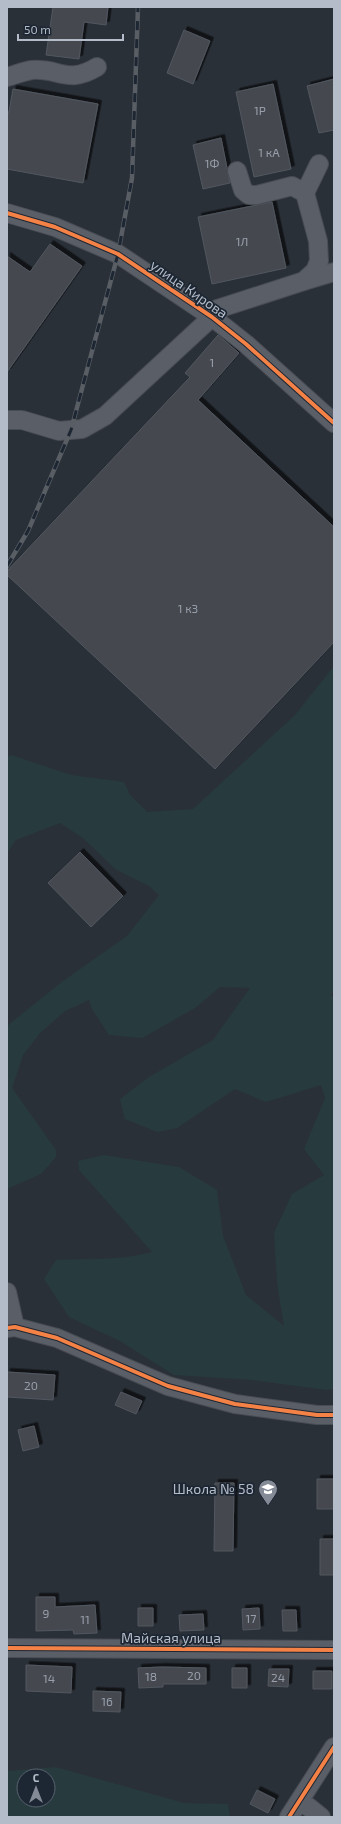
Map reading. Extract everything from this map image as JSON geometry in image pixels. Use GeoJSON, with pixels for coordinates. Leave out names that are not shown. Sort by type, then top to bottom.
{"type":"FeatureCollection","features":[{"type":"Feature","properties":{"kind":"street"},"geometry":{"type":"LineString","coordinates":[[7,77],[32,70],[76,76],[86,74],[96,67]]}},
{"type":"Feature","properties":{"kind":"street"},"geometry":{"type":"LineString","coordinates":[[304,281],[315,271],[319,261],[318,241],[305,193],[319,164]]}},
{"type":"Feature","properties":{"kind":"street"},"geometry":{"type":"LineString","coordinates":[[236,171],[242,190],[249,194],[257,195],[292,186],[305,193]]}},
{"type":"Feature","properties":{"kind":"street","name":"улица Кирова"},"geometry":{"type":"LineString","coordinates":[[7,213],[55,227],[118,254],[209,315],[246,344],[334,423]]}},
{"type":"Feature","properties":{"kind":"street"},"geometry":{"type":"LineString","coordinates":[[7,420],[22,420],[59,431],[82,428],[105,416],[209,315],[304,281],[334,272]]}},
{"type":"Feature","properties":{"kind":"street"},"geometry":{"type":"LineString","coordinates":[[7,1292],[11,1328],[57,1338],[168,1386],[235,1404],[318,1415],[334,1415]]}},
{"type":"Feature","properties":{"kind":"street","name":"Майская улица"},"geometry":{"type":"LineString","coordinates":[[7,1648],[334,1650]]}},
{"type":"Feature","properties":{"kind":"street"},"geometry":{"type":"LineString","coordinates":[[289,1817],[334,1747]]}},
{"type":"Feature","properties":{"kind":"street"},"geometry":{"type":"LineString","coordinates":[[300,1800],[321,1817]]}},
{"type":"Feature","properties":{"kind":"green space"},"geometry":{"type":"Polygon","coordinates":[[[334,666],[334,990],[331,995],[334,997],[334,1389],[326,1390],[253,1380],[174,1375],[120,1341],[69,1317],[44,1279],[56,1260],[128,1257],[152,1252],[79,1170],[78,1161],[104,1155],[179,1167],[217,1190],[223,1236],[246,1295],[284,1326],[277,1283],[274,1233],[292,1194],[324,1175],[304,1149],[325,1098],[321,1085],[266,1102],[235,1089],[177,1128],[157,1132],[125,1119],[120,1099],[149,1077],[213,1040],[250,988],[220,987],[195,1008],[142,1038],[109,1035],[92,1009],[89,1000],[65,1011],[40,1033],[23,1055],[12,1088],[56,1150],[56,1157],[41,1174],[7,1189],[7,1026],[63,981],[127,936],[159,895],[149,886],[115,869],[83,838],[60,823],[16,840],[7,853],[7,757],[11,755],[71,775],[124,782],[130,795],[147,812],[193,809],[295,715],[334,666]]]}},
{"type":"Feature","properties":{"kind":"green space"},"geometry":{"type":"Polygon","coordinates":[[[56,1767],[184,1803],[228,1804],[230,1817],[7,1817],[7,1771],[16,1770],[16,1808],[56,1808],[56,1768],[44,1768],[56,1767]]]}},
{"type":"Feature","properties":{"kind":"building"},"geometry":{"type":"Polygon","coordinates":[[[53,7],[108,7],[106,25],[84,22],[79,59],[46,55],[53,7]]]}},
{"type":"Feature","properties":{"kind":"building"},"geometry":{"type":"Polygon","coordinates":[[[184,30],[210,41],[193,84],[167,73],[184,30]]]}},
{"type":"Feature","properties":{"kind":"building"},"geometry":{"type":"Polygon","coordinates":[[[334,79],[334,130],[319,133],[307,86],[334,79]]]}},
{"type":"Feature","properties":{"kind":"building"},"geometry":{"type":"Polygon","coordinates":[[[273,84],[291,169],[254,177],[236,92],[273,84]]]}},
{"type":"Feature","properties":{"kind":"building"},"geometry":{"type":"Polygon","coordinates":[[[13,89],[98,104],[83,183],[7,169],[7,112],[9,112],[13,89]]]}},
{"type":"Feature","properties":{"kind":"building"},"geometry":{"type":"Polygon","coordinates":[[[221,138],[230,183],[203,189],[193,145],[221,138]]]}},
{"type":"Feature","properties":{"kind":"building"},"geometry":{"type":"Polygon","coordinates":[[[272,202],[286,268],[212,284],[198,217],[272,202]]]}},
{"type":"Feature","properties":{"kind":"building"},"geometry":{"type":"Polygon","coordinates":[[[50,244],[82,266],[7,372],[7,256],[30,272],[50,244]]]}},
{"type":"Feature","properties":{"kind":"building"},"geometry":{"type":"Polygon","coordinates":[[[218,335],[239,353],[198,400],[334,527],[334,642],[215,769],[7,575],[7,571],[190,377],[185,373],[218,335]]]}},
{"type":"Feature","properties":{"kind":"building"},"geometry":{"type":"Polygon","coordinates":[[[80,852],[123,896],[91,927],[48,883],[80,852]]]}},
{"type":"Feature","properties":{"kind":"building"},"geometry":{"type":"Polygon","coordinates":[[[7,1372],[55,1375],[53,1400],[7,1397],[7,1372]]]}},
{"type":"Feature","properties":{"kind":"building"},"geometry":{"type":"Polygon","coordinates":[[[121,1392],[142,1401],[136,1414],[115,1405],[121,1392]]]}},
{"type":"Feature","properties":{"kind":"building"},"geometry":{"type":"Polygon","coordinates":[[[34,1426],[39,1447],[23,1451],[18,1430],[34,1426]]]}},
{"type":"Feature","properties":{"kind":"building"},"geometry":{"type":"Polygon","coordinates":[[[317,1479],[334,1479],[334,1509],[317,1509],[317,1479]]]}},
{"type":"Feature","properties":{"kind":"building"},"geometry":{"type":"Polygon","coordinates":[[[215,1483],[234,1483],[233,1551],[214,1551],[215,1483]]]}},
{"type":"Feature","properties":{"kind":"building"},"geometry":{"type":"Polygon","coordinates":[[[320,1539],[334,1539],[334,1575],[320,1575],[320,1539]]]}},
{"type":"Feature","properties":{"kind":"building"},"geometry":{"type":"Polygon","coordinates":[[[36,1597],[55,1597],[55,1607],[95,1605],[97,1633],[74,1634],[73,1630],[36,1631],[36,1597]]]}},
{"type":"Feature","properties":{"kind":"building"},"geometry":{"type":"Polygon","coordinates":[[[138,1608],[153,1608],[153,1626],[138,1626],[138,1608]]]}},
{"type":"Feature","properties":{"kind":"building"},"geometry":{"type":"Polygon","coordinates":[[[259,1608],[260,1629],[243,1630],[242,1609],[259,1608]]]}},
{"type":"Feature","properties":{"kind":"building"},"geometry":{"type":"Polygon","coordinates":[[[282,1610],[296,1610],[297,1631],[283,1631],[282,1610]]]}},
{"type":"Feature","properties":{"kind":"building"},"geometry":{"type":"Polygon","coordinates":[[[203,1614],[204,1630],[180,1631],[179,1615],[203,1614]]]}},
{"type":"Feature","properties":{"kind":"building"},"geometry":{"type":"Polygon","coordinates":[[[26,1665],[72,1667],[71,1693],[26,1691],[26,1665]]]}},
{"type":"Feature","properties":{"kind":"building"},"geometry":{"type":"Polygon","coordinates":[[[138,1668],[206,1668],[206,1684],[163,1684],[163,1687],[139,1688],[138,1668]]]}},
{"type":"Feature","properties":{"kind":"building"},"geometry":{"type":"Polygon","coordinates":[[[232,1668],[247,1668],[247,1688],[232,1688],[232,1668]]]}},
{"type":"Feature","properties":{"kind":"building"},"geometry":{"type":"Polygon","coordinates":[[[269,1669],[289,1669],[288,1687],[268,1686],[269,1669]]]}},
{"type":"Feature","properties":{"kind":"building"},"geometry":{"type":"Polygon","coordinates":[[[313,1671],[332,1671],[332,1689],[313,1689],[313,1671]]]}},
{"type":"Feature","properties":{"kind":"building"},"geometry":{"type":"Polygon","coordinates":[[[93,1691],[121,1692],[120,1712],[93,1711],[93,1691]]]}},
{"type":"Feature","properties":{"kind":"building"},"geometry":{"type":"Polygon","coordinates":[[[257,1790],[275,1799],[268,1813],[250,1804],[257,1790]]]}},
{"type":"Feature","properties":{"kind":"railway"},"geometry":{"type":"LineString","coordinates":[[7,566],[28,531],[71,430],[118,254],[132,178],[138,7]]}},
{"type":"Feature","properties":{"kind":"cycle path"},"geometry":{"type":"LineString","coordinates":[[7,213],[55,227],[118,254],[212,317],[246,344],[334,423]]}},
{"type":"Feature","properties":{"kind":"cycle path"},"geometry":{"type":"LineString","coordinates":[[7,1328],[15,1327],[57,1338],[168,1386],[235,1404],[317,1415],[334,1415]]}},
{"type":"Feature","properties":{"kind":"cycle path"},"geometry":{"type":"LineString","coordinates":[[7,1648],[334,1650]]}},
{"type":"Feature","properties":{"kind":"cycle path"},"geometry":{"type":"LineString","coordinates":[[289,1817],[334,1747]]}},
{"type":"Feature","properties":{"kind":"place","name":"Школа № 58"},"geometry":{"type":"Point","coordinates":[268,1506]}}]}
